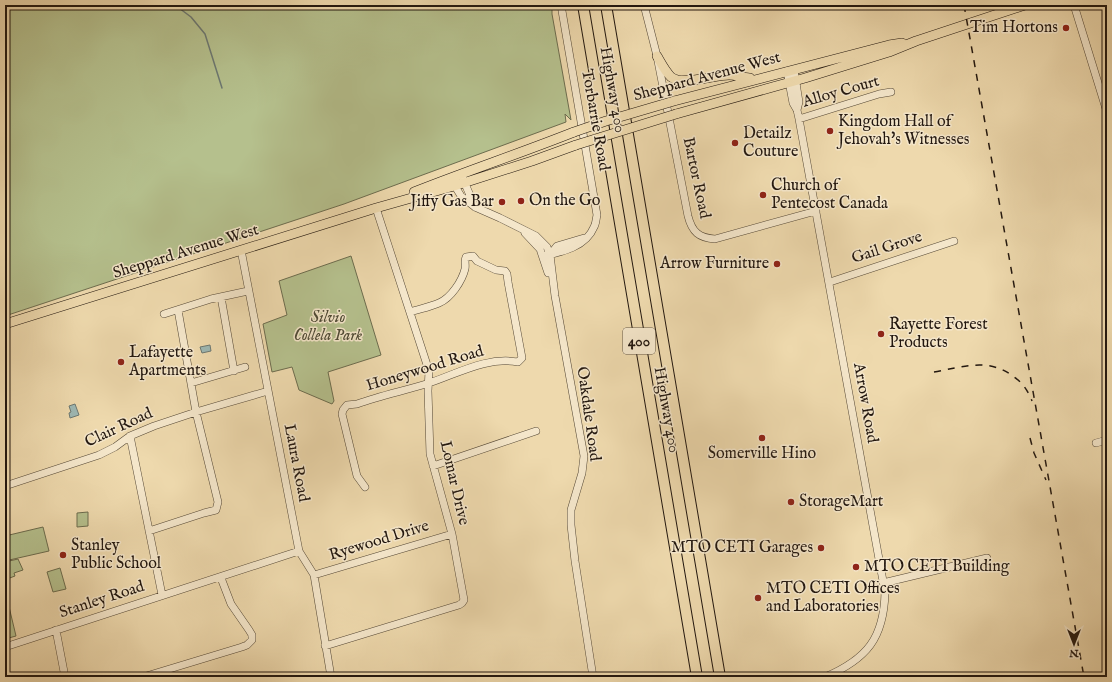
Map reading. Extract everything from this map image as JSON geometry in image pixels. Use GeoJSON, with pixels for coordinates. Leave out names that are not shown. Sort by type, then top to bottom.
{"type":"FeatureCollection","features":[{"type":"Feature","properties":{"kind":"highway","name":"Highway 400"},"geometry":{"type":"LineString","coordinates":[[582,5],[697,677]]}},
{"type":"Feature","properties":{"kind":"highway","name":"Highway 400"},"geometry":{"type":"LineString","coordinates":[[606,5],[720,677]]}},
{"type":"Feature","properties":{"kind":"main road","name":"Sheppard Avenue West"},"geometry":{"type":"LineString","coordinates":[[455,179],[465,182],[676,114],[890,52],[916,41],[1025,5]]}},
{"type":"Feature","properties":{"kind":"main road","name":"Sheppard Avenue West"},"geometry":{"type":"LineString","coordinates":[[5,324],[376,208],[606,121],[758,78],[889,44],[916,41]]}},
{"type":"Feature","properties":{"kind":"main road"},"geometry":{"type":"LineString","coordinates":[[657,56],[665,70],[672,78],[680,80],[729,75],[743,78],[758,78]]}},
{"type":"Feature","properties":{"kind":"street","name":"Torbarrie Road"},"geometry":{"type":"LineString","coordinates":[[547,255],[576,247],[587,238],[594,228],[597,215],[560,5]]}},
{"type":"Feature","properties":{"kind":"street","name":"Bartor Road"},"geometry":{"type":"LineString","coordinates":[[644,5],[657,56],[688,216],[693,229],[698,234],[706,238],[723,238],[816,211]]}},
{"type":"Feature","properties":{"kind":"street"},"geometry":{"type":"LineString","coordinates":[[1074,5],[1107,112]]}},
{"type":"Feature","properties":{"kind":"street","name":"Arrow Road"},"geometry":{"type":"LineString","coordinates":[[790,70],[800,102],[797,110],[830,282],[883,583],[884,608],[876,636],[864,654],[844,669],[825,677]]}},
{"type":"Feature","properties":{"kind":"street","name":"Alloy Court"},"geometry":{"type":"LineString","coordinates":[[799,119],[879,94],[891,92]]}},
{"type":"Feature","properties":{"kind":"street"},"geometry":{"type":"LineString","coordinates":[[455,179],[461,196],[475,207],[520,228],[547,255]]}},
{"type":"Feature","properties":{"kind":"street"},"geometry":{"type":"LineString","coordinates":[[465,182],[475,207]]}},
{"type":"Feature","properties":{"kind":"street","name":"Lomar Drive"},"geometry":{"type":"LineString","coordinates":[[325,646],[462,603],[464,596],[452,534],[430,454],[429,371],[376,208]]}},
{"type":"Feature","properties":{"kind":"street","name":"Gail Grove"},"geometry":{"type":"LineString","coordinates":[[830,282],[954,241]]}},
{"type":"Feature","properties":{"kind":"street","name":"Laura Road"},"geometry":{"type":"LineString","coordinates":[[241,250],[299,551],[314,575],[331,677]]}},
{"type":"Feature","properties":{"kind":"street","name":"Oakdale Road"},"geometry":{"type":"LineString","coordinates":[[547,255],[584,456],[582,473],[571,510],[571,525],[575,561],[594,677]]}},
{"type":"Feature","properties":{"kind":"street","name":"Honeywood Road"},"geometry":{"type":"LineString","coordinates":[[365,487],[357,476],[342,414],[343,410],[347,406],[428,383],[480,364],[507,360],[518,362],[522,358],[507,274],[505,271],[496,270],[477,261],[473,256],[467,256],[465,260],[466,267],[452,293],[440,303],[410,312]]}},
{"type":"Feature","properties":{"kind":"street"},"geometry":{"type":"LineString","coordinates":[[164,314],[221,297],[248,291]]}},
{"type":"Feature","properties":{"kind":"street"},"geometry":{"type":"LineString","coordinates":[[221,297],[234,371]]}},
{"type":"Feature","properties":{"kind":"street"},"geometry":{"type":"LineString","coordinates":[[149,531],[216,510],[218,507],[196,412],[178,310]]}},
{"type":"Feature","properties":{"kind":"street"},"geometry":{"type":"LineString","coordinates":[[191,383],[245,367]]}},
{"type":"Feature","properties":{"kind":"street","name":"Clair Road"},"geometry":{"type":"LineString","coordinates":[[5,486],[99,455],[115,448],[130,436],[196,412],[268,391]]}},
{"type":"Feature","properties":{"kind":"street"},"geometry":{"type":"LineString","coordinates":[[433,466],[536,431]]}},
{"type":"Feature","properties":{"kind":"street"},"geometry":{"type":"LineString","coordinates":[[130,436],[162,595]]}},
{"type":"Feature","properties":{"kind":"street"},"geometry":{"type":"LineString","coordinates":[[1096,443],[1107,440]]}},
{"type":"Feature","properties":{"kind":"street","name":"Ryewood Drive"},"geometry":{"type":"LineString","coordinates":[[314,575],[452,534]]}},
{"type":"Feature","properties":{"kind":"street","name":"Stanley Road"},"geometry":{"type":"LineString","coordinates":[[5,647],[162,595],[221,578],[299,551]]}},
{"type":"Feature","properties":{"kind":"street"},"geometry":{"type":"LineString","coordinates":[[883,583],[987,558]]}},
{"type":"Feature","properties":{"kind":"street"},"geometry":{"type":"LineString","coordinates":[[143,677],[242,647],[247,645],[252,640],[252,635],[228,599],[221,578]]}},
{"type":"Feature","properties":{"kind":"street"},"geometry":{"type":"LineString","coordinates":[[56,630],[65,677]]}},
{"type":"Feature","properties":{"kind":"street"},"geometry":{"type":"LineString","coordinates":[[469,677],[474,677]]}},
{"type":"Feature","properties":{"kind":"green space"},"geometry":{"type":"Polygon","coordinates":[[[5,5],[552,5],[552,14],[571,120],[565,114],[566,122],[344,204],[5,316],[5,5]]]}},
{"type":"Feature","properties":{"kind":"green space","name":"Silvio Collela Park"},"geometry":{"type":"Polygon","coordinates":[[[351,256],[381,355],[328,372],[334,401],[332,404],[299,390],[292,367],[272,372],[263,324],[287,315],[279,281],[351,256]]]}},
{"type":"Feature","properties":{"kind":"green space"},"geometry":{"type":"Polygon","coordinates":[[[88,512],[88,526],[77,527],[77,513],[88,512]]]}},
{"type":"Feature","properties":{"kind":"green space"},"geometry":{"type":"Polygon","coordinates":[[[43,527],[49,551],[5,561],[5,536],[43,527]]]}},
{"type":"Feature","properties":{"kind":"green space"},"geometry":{"type":"Polygon","coordinates":[[[18,559],[23,570],[14,573],[15,576],[7,579],[5,573],[5,562],[18,559]]]}},
{"type":"Feature","properties":{"kind":"green space"},"geometry":{"type":"Polygon","coordinates":[[[60,568],[66,589],[53,592],[47,572],[60,568]]]}},
{"type":"Feature","properties":{"kind":"green space"},"geometry":{"type":"Polygon","coordinates":[[[5,590],[16,636],[5,639],[5,590]]]}},
{"type":"Feature","properties":{"kind":"water"},"geometry":{"type":"Polygon","coordinates":[[[210,345],[211,351],[202,353],[200,347],[210,345]]]}},
{"type":"Feature","properties":{"kind":"water"},"geometry":{"type":"Polygon","coordinates":[[[75,404],[79,415],[70,418],[69,413],[71,412],[69,406],[75,404]]]}},
{"type":"Feature","properties":{"kind":"waterway"},"geometry":{"type":"LineString","coordinates":[[175,5],[191,17],[205,34],[222,88]]}},
{"type":"Feature","properties":{"kind":"railway"},"geometry":{"type":"LineString","coordinates":[[964,5],[1084,677]]}},
{"type":"Feature","properties":{"kind":"railway"},"geometry":{"type":"LineString","coordinates":[[934,372],[976,365],[995,367],[1005,371],[1020,382],[1032,401]]}},
{"type":"Feature","properties":{"kind":"railway"},"geometry":{"type":"LineString","coordinates":[[1030,438],[1034,453],[1046,480]]}},
{"type":"Feature","properties":{"kind":"place","name":"Tim Hortons"},"geometry":{"type":"Point","coordinates":[1066,28]}},
{"type":"Feature","properties":{"kind":"place","name":"Kingdom Hall of Jehovah's Witnesses"},"geometry":{"type":"Point","coordinates":[830,131]}},
{"type":"Feature","properties":{"kind":"place","name":"Detailz Couture"},"geometry":{"type":"Point","coordinates":[735,143]}},
{"type":"Feature","properties":{"kind":"place","name":"Church of Pentecost Canada"},"geometry":{"type":"Point","coordinates":[763,195]}},
{"type":"Feature","properties":{"kind":"place","name":"On the Go"},"geometry":{"type":"Point","coordinates":[521,201]}},
{"type":"Feature","properties":{"kind":"place","name":"Jiffy Gas Bar"},"geometry":{"type":"Point","coordinates":[502,202]}},
{"type":"Feature","properties":{"kind":"place","name":"Arrow Furniture"},"geometry":{"type":"Point","coordinates":[777,264]}},
{"type":"Feature","properties":{"kind":"place","name":"Rayette Forest Products"},"geometry":{"type":"Point","coordinates":[881,334]}},
{"type":"Feature","properties":{"kind":"place","name":"Lafayette Apartments"},"geometry":{"type":"Point","coordinates":[121,362]}},
{"type":"Feature","properties":{"kind":"place","name":"Somerville Hino"},"geometry":{"type":"Point","coordinates":[762,438]}},
{"type":"Feature","properties":{"kind":"place","name":"StorageMart"},"geometry":{"type":"Point","coordinates":[791,502]}},
{"type":"Feature","properties":{"kind":"place","name":"MTO CETI Garages"},"geometry":{"type":"Point","coordinates":[821,548]}},
{"type":"Feature","properties":{"kind":"place","name":"Stanley Public School"},"geometry":{"type":"Point","coordinates":[63,555]}},
{"type":"Feature","properties":{"kind":"place","name":"MTO CETI Building"},"geometry":{"type":"Point","coordinates":[856,567]}},
{"type":"Feature","properties":{"kind":"place","name":"MTO CETI Offices and Laboratories"},"geometry":{"type":"Point","coordinates":[758,598]}}]}
